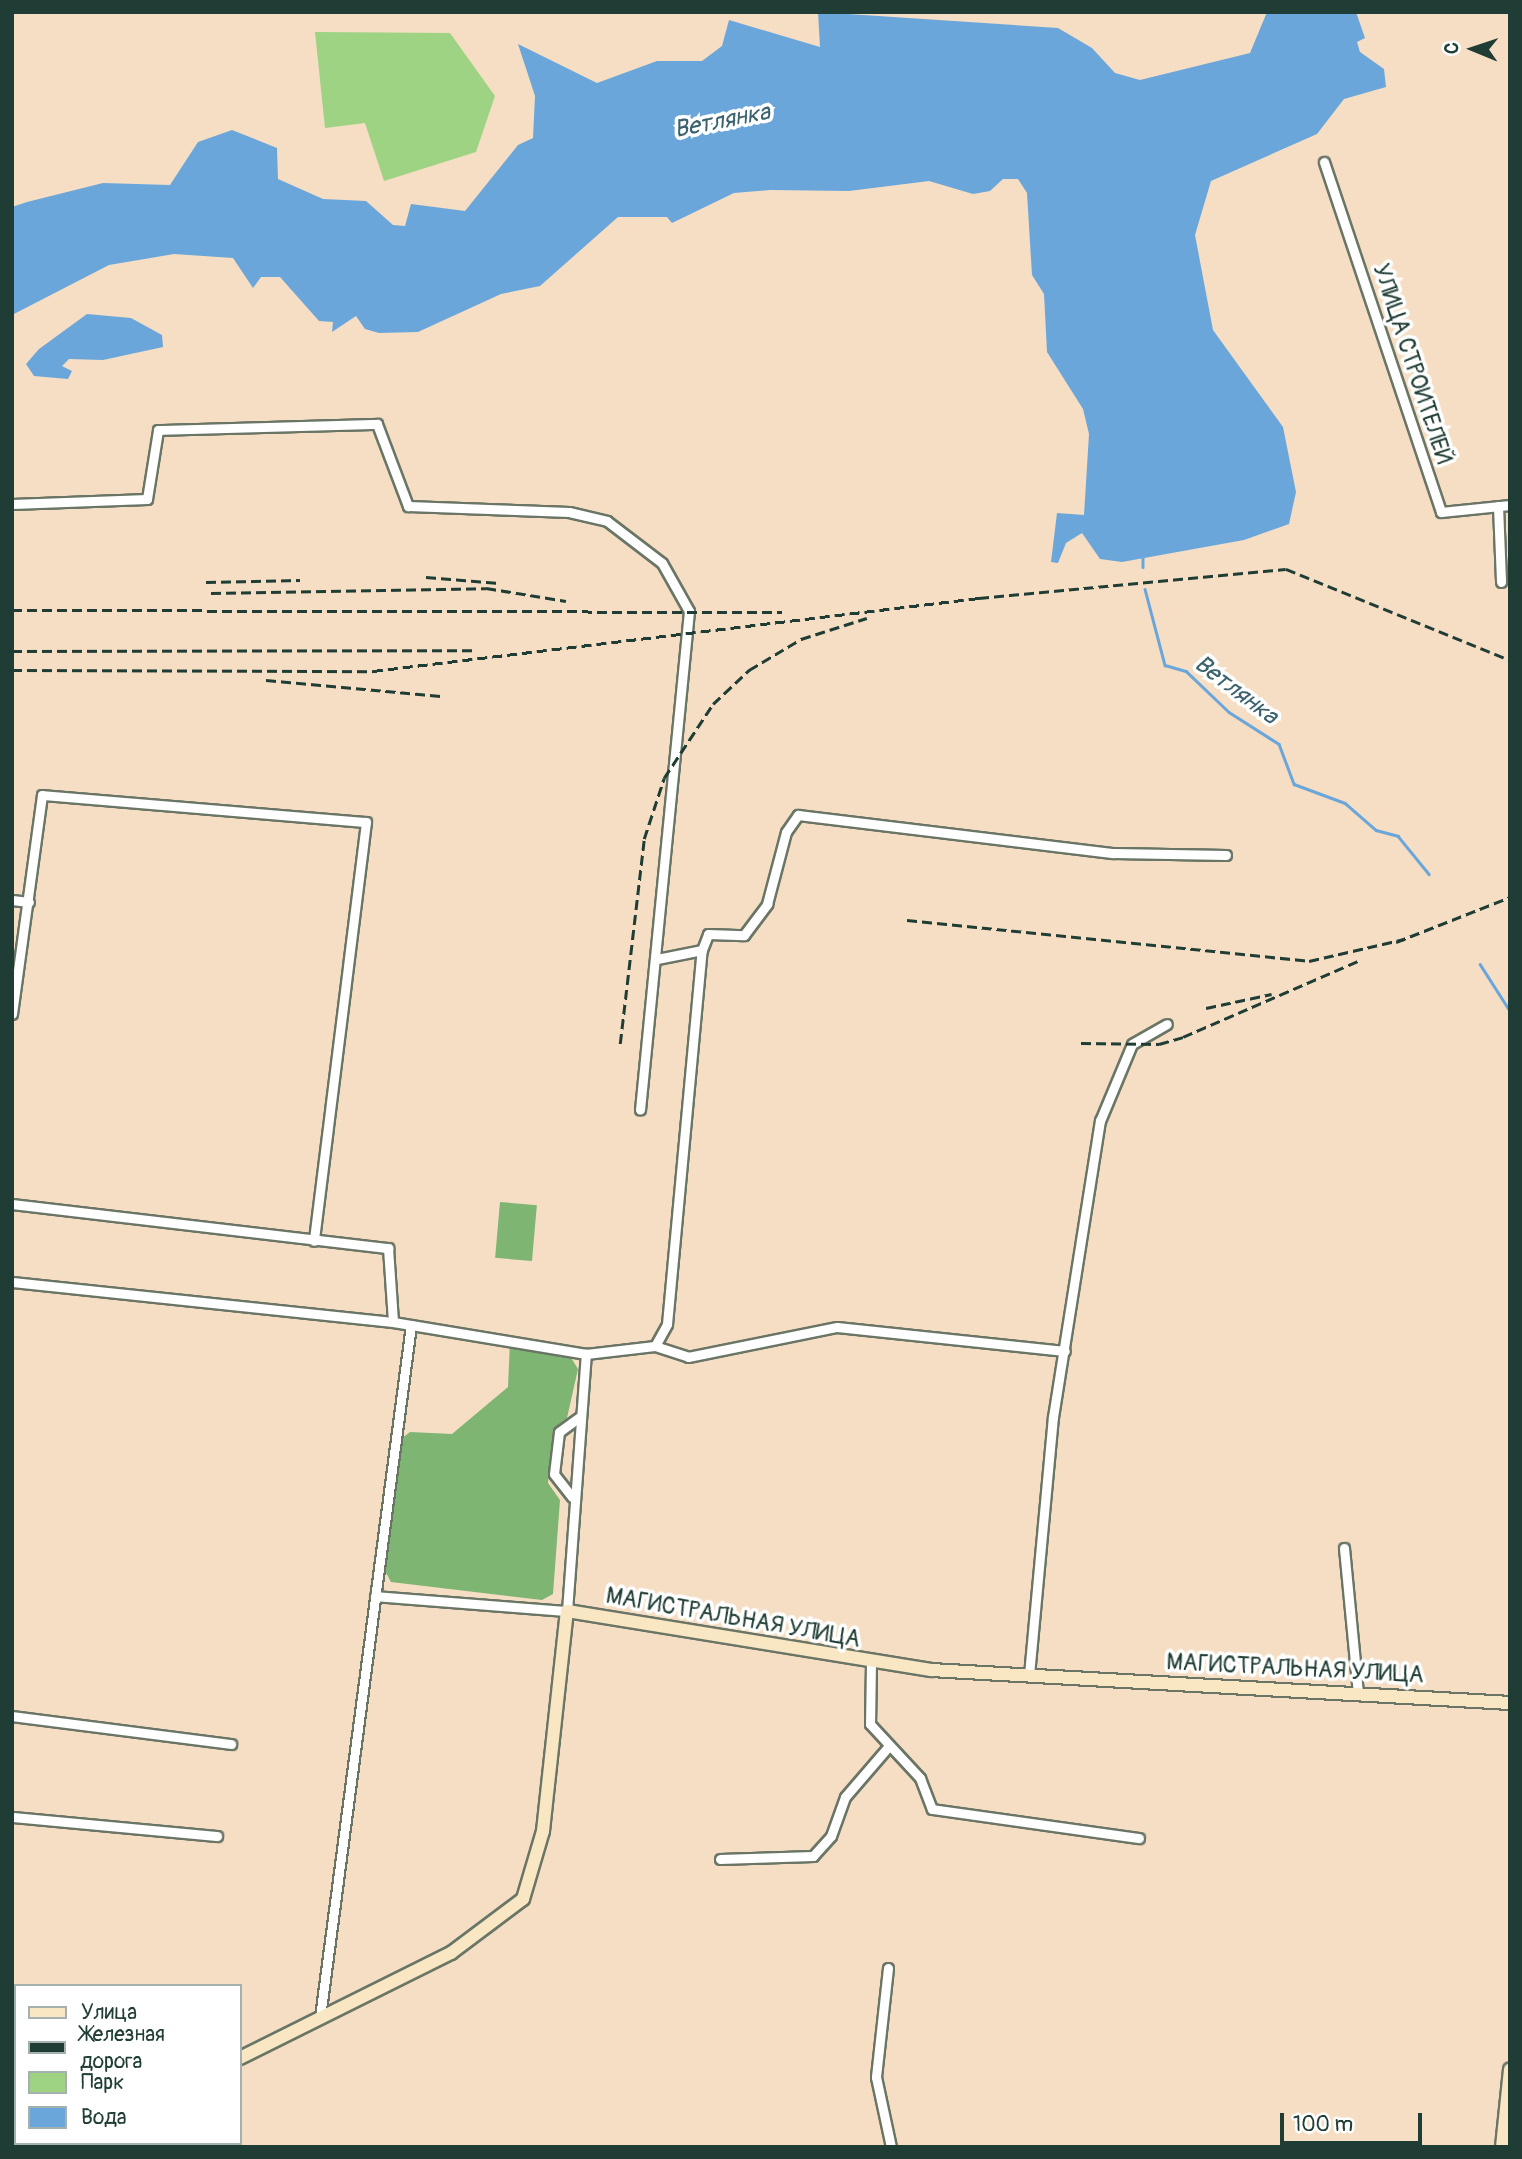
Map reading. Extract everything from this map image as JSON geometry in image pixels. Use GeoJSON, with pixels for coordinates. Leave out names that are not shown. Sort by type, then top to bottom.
{"type":"FeatureCollection","features":[{"type":"Feature","properties":{"kind":"main road","name":"МАГИСТРАЛЬНАЯ УЛИЦА"},"geometry":{"type":"LineString","coordinates":[[567,1611],[871,1663],[1510,1703]]}},
{"type":"Feature","properties":{"kind":"main road"},"geometry":{"type":"LineString","coordinates":[[242,2057],[484,1934],[523,1899],[543,1831],[567,1611]]}},
{"type":"Feature","properties":{"kind":"main road"},"geometry":{"type":"LineString","coordinates":[[1502,2147],[1510,2068]]}},
{"type":"Feature","properties":{"kind":"street","name":"УЛИЦА СТРОИТЕЛЕЙ"},"geometry":{"type":"LineString","coordinates":[[1324,162],[1441,512],[1510,505]]}},
{"type":"Feature","properties":{"kind":"street"},"geometry":{"type":"LineString","coordinates":[[12,504],[147,499],[158,430],[377,424],[408,506],[569,513],[607,521],[662,563],[690,611],[640,1110]]}},
{"type":"Feature","properties":{"kind":"street"},"geometry":{"type":"LineString","coordinates":[[1498,506],[1501,582]]}},
{"type":"Feature","properties":{"kind":"street"},"geometry":{"type":"LineString","coordinates":[[12,1014],[42,795],[366,822],[314,1241]]}},
{"type":"Feature","properties":{"kind":"street"},"geometry":{"type":"LineString","coordinates":[[655,1346],[667,1324],[702,950],[708,934],[744,935],[767,904],[786,832],[798,815],[1114,853],[1227,855]]}},
{"type":"Feature","properties":{"kind":"street"},"geometry":{"type":"LineString","coordinates":[[12,900],[29,902]]}},
{"type":"Feature","properties":{"kind":"street"},"geometry":{"type":"LineString","coordinates":[[657,959],[702,950]]}},
{"type":"Feature","properties":{"kind":"street"},"geometry":{"type":"LineString","coordinates":[[1030,1675],[1053,1417],[1100,1122],[1132,1044],[1167,1024]]}},
{"type":"Feature","properties":{"kind":"street"},"geometry":{"type":"LineString","coordinates":[[12,1205],[388,1248],[393,1322]]}},
{"type":"Feature","properties":{"kind":"street"},"geometry":{"type":"LineString","coordinates":[[12,1282],[393,1322],[586,1354],[655,1346],[688,1357],[837,1327],[1065,1351]]}},
{"type":"Feature","properties":{"kind":"street"},"geometry":{"type":"LineString","coordinates":[[320,2017],[411,1325]]}},
{"type":"Feature","properties":{"kind":"street"},"geometry":{"type":"LineString","coordinates":[[375,1596],[567,1611],[572,1497],[586,1354]]}},
{"type":"Feature","properties":{"kind":"street"},"geometry":{"type":"LineString","coordinates":[[572,1497],[554,1475],[559,1432],[580,1417]]}},
{"type":"Feature","properties":{"kind":"street"},"geometry":{"type":"LineString","coordinates":[[1344,1548],[1358,1693]]}},
{"type":"Feature","properties":{"kind":"street"},"geometry":{"type":"LineString","coordinates":[[871,1663],[870,1724],[888,1747],[920,1778],[932,1809],[1139,1838]]}},
{"type":"Feature","properties":{"kind":"street"},"geometry":{"type":"LineString","coordinates":[[12,1716],[231,1744]]}},
{"type":"Feature","properties":{"kind":"street"},"geometry":{"type":"LineString","coordinates":[[720,1859],[813,1856],[831,1836],[845,1797],[888,1747]]}},
{"type":"Feature","properties":{"kind":"street"},"geometry":{"type":"LineString","coordinates":[[12,1817],[217,1836]]}},
{"type":"Feature","properties":{"kind":"street"},"geometry":{"type":"LineString","coordinates":[[888,1968],[876,2077],[891,2147]]}},
{"type":"Feature","properties":{"kind":"green space"},"geometry":{"type":"Polygon","coordinates":[[[315,32],[450,33],[495,96],[476,152],[384,181],[365,123],[325,128],[315,32]]]}},
{"type":"Feature","properties":{"kind":"green space"},"geometry":{"type":"Polygon","coordinates":[[[500,1202],[537,1205],[532,1261],[495,1258],[500,1202]]]}},
{"type":"Feature","properties":{"kind":"green space"},"geometry":{"type":"Polygon","coordinates":[[[510,1341],[570,1356],[578,1369],[567,1418],[554,1428],[548,1483],[560,1500],[553,1594],[542,1600],[391,1582],[384,1569],[401,1439],[410,1432],[452,1434],[508,1387],[510,1341]]]}},
{"type":"Feature","properties":{"kind":"water"},"geometry":{"type":"Polygon","coordinates":[[[818,12],[1058,28],[1092,48],[1115,73],[1140,80],[1250,53],[1267,12],[1356,12],[1365,38],[1357,42],[1360,52],[1384,69],[1386,87],[1344,99],[1317,134],[1211,181],[1195,235],[1213,330],[1283,427],[1296,492],[1289,524],[1244,540],[1122,562],[1100,559],[1082,533],[1066,543],[1058,563],[1051,562],[1057,513],[1084,515],[1089,434],[1083,409],[1047,352],[1044,294],[1032,275],[1027,193],[1018,179],[1003,179],[990,191],[973,194],[929,181],[849,191],[770,190],[734,193],[672,223],[667,217],[618,217],[540,286],[501,294],[418,332],[379,333],[365,329],[356,316],[332,332],[333,322],[319,321],[280,277],[261,277],[253,288],[233,258],[174,254],[109,265],[12,315],[12,207],[103,183],[170,185],[198,142],[232,130],[277,148],[278,179],[323,199],[366,201],[393,225],[405,226],[411,204],[465,211],[518,145],[533,138],[535,96],[518,44],[597,83],[657,61],[702,61],[722,46],[729,20],[820,47],[818,12]]]}},
{"type":"Feature","properties":{"kind":"water"},"geometry":{"type":"Polygon","coordinates":[[[87,314],[131,318],[162,335],[163,347],[103,360],[69,359],[62,366],[72,371],[68,379],[34,376],[26,364],[39,349],[87,314]]]}},
{"type":"Feature","properties":{"kind":"waterway","name":"Ветлянка"},"geometry":{"type":"LineString","coordinates":[[1143,556],[1143,567]]}},
{"type":"Feature","properties":{"kind":"waterway","name":"Ветлянка"},"geometry":{"type":"LineString","coordinates":[[1145,589],[1165,665],[1186,671],[1229,712],[1279,744],[1294,784],[1345,803],[1376,830],[1398,836],[1429,874]]}},
{"type":"Feature","properties":{"kind":"waterway","name":"Ветлянка"},"geometry":{"type":"LineString","coordinates":[[1480,964],[1510,1011]]}},
{"type":"Feature","properties":{"kind":"railway"},"geometry":{"type":"LineString","coordinates":[[12,670],[373,671],[979,598],[1286,569],[1510,660]]}},
{"type":"Feature","properties":{"kind":"railway"},"geometry":{"type":"LineString","coordinates":[[426,577],[499,583]]}},
{"type":"Feature","properties":{"kind":"railway"},"geometry":{"type":"LineString","coordinates":[[206,582],[300,580]]}},
{"type":"Feature","properties":{"kind":"railway"},"geometry":{"type":"LineString","coordinates":[[211,593],[486,588],[566,601]]}},
{"type":"Feature","properties":{"kind":"railway"},"geometry":{"type":"LineString","coordinates":[[12,610],[782,612]]}},
{"type":"Feature","properties":{"kind":"railway"},"geometry":{"type":"LineString","coordinates":[[620,1044],[644,839],[664,778],[713,704],[749,670],[801,639],[867,618]]}},
{"type":"Feature","properties":{"kind":"railway"},"geometry":{"type":"LineString","coordinates":[[12,651],[475,650]]}},
{"type":"Feature","properties":{"kind":"railway"},"geometry":{"type":"LineString","coordinates":[[266,680],[443,696]]}},
{"type":"Feature","properties":{"kind":"railway"},"geometry":{"type":"LineString","coordinates":[[1396,942],[1510,897]]}},
{"type":"Feature","properties":{"kind":"railway"},"geometry":{"type":"LineString","coordinates":[[907,920],[1309,961],[1404,939]]}},
{"type":"Feature","properties":{"kind":"railway"},"geometry":{"type":"LineString","coordinates":[[1081,1043],[1159,1044],[1183,1037],[1358,961]]}},
{"type":"Feature","properties":{"kind":"railway"},"geometry":{"type":"LineString","coordinates":[[1206,1008],[1272,994]]}}]}
